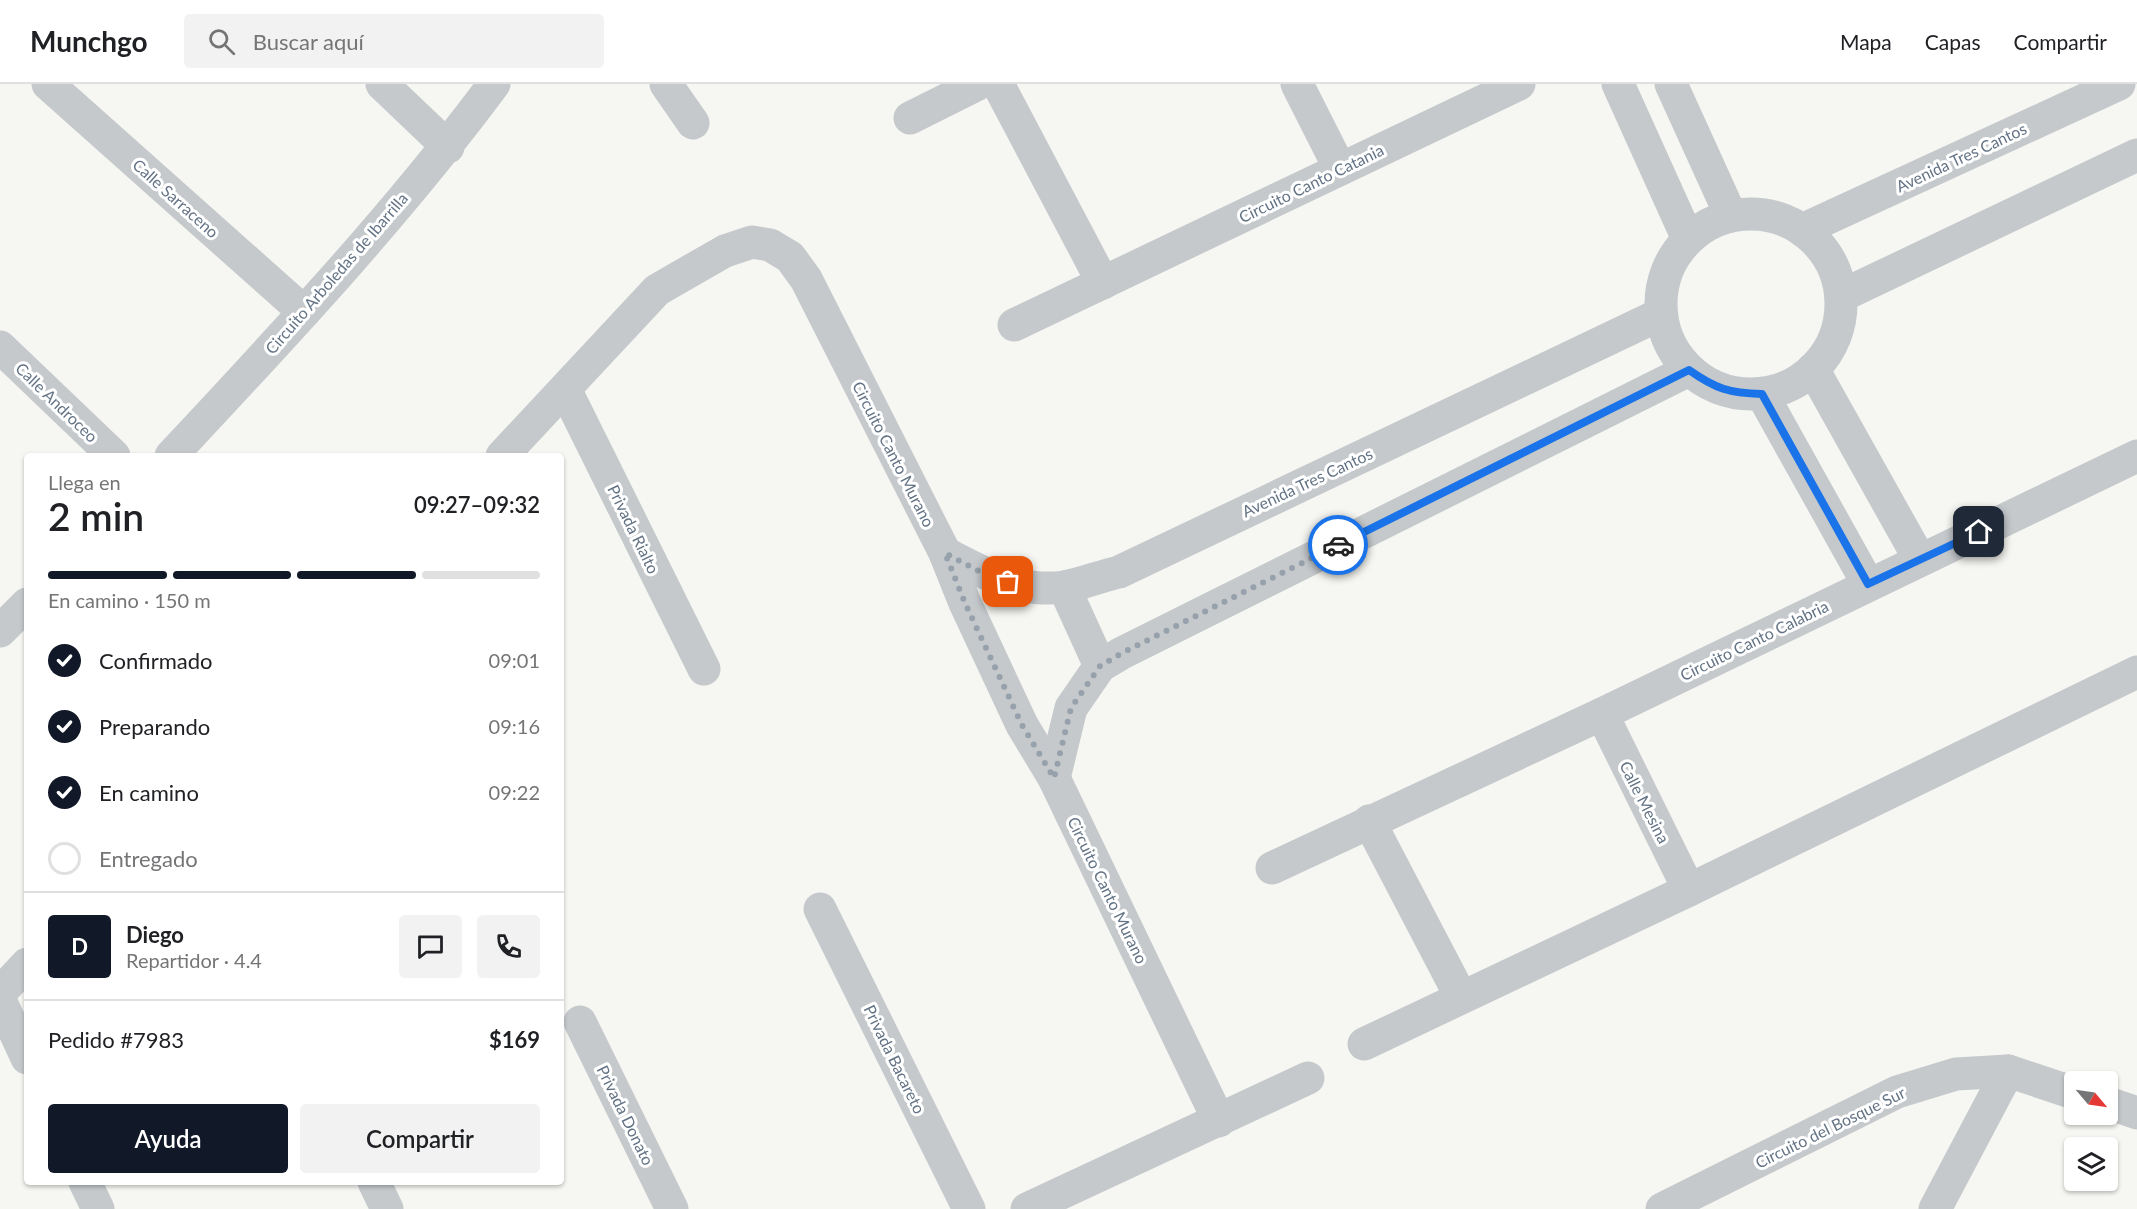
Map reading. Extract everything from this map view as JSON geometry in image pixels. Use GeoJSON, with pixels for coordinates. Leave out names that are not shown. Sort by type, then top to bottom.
{"type":"FeatureCollection","features":[{"type":"Feature","properties":{"kind":"street","name":"Calle Sarraceno"},"geometry":{"type":"LineString","coordinates":[[48,84],[304,312]]}},
{"type":"Feature","properties":{"kind":"street"},"geometry":{"type":"LineString","coordinates":[[382,84],[448,147]]}},
{"type":"Feature","properties":{"kind":"street","name":"Circuito Arboledas de Ibarrilla"},"geometry":{"type":"LineString","coordinates":[[174,453],[304,312],[448,147],[494,84]]}},
{"type":"Feature","properties":{"kind":"street"},"geometry":{"type":"LineString","coordinates":[[666,84],[693,123]]}},
{"type":"Feature","properties":{"kind":"street"},"geometry":{"type":"LineString","coordinates":[[910,118],[978,84]]}},
{"type":"Feature","properties":{"kind":"street"},"geometry":{"type":"LineString","coordinates":[[998,84],[1103,283]]}},
{"type":"Feature","properties":{"kind":"street"},"geometry":{"type":"LineString","coordinates":[[1297,84],[1340,169]]}},
{"type":"Feature","properties":{"kind":"street","name":"Circuito Canto Catania"},"geometry":{"type":"LineString","coordinates":[[1014,325],[1519,84]]}},
{"type":"Feature","properties":{"kind":"street"},"geometry":{"type":"LineString","coordinates":[[1618,84],[1688,239]]}},
{"type":"Feature","properties":{"kind":"street"},"geometry":{"type":"LineString","coordinates":[[1671,84],[1731,216]]}},
{"type":"Feature","properties":{"kind":"street","name":"Avenida Tres Cantos"},"geometry":{"type":"LineString","coordinates":[[1802,230],[2120,84]]}},
{"type":"Feature","properties":{"kind":"street"},"geometry":{"type":"LineString","coordinates":[[1841,296],[2137,155]]}},
{"type":"Feature","properties":{"kind":"street"},"geometry":{"type":"LineString","coordinates":[[1756,214],[1780,219],[1802,230],[1822,248],[1835,271],[1841,296],[1839,323],[1830,348],[1813,369],[1798,381],[1781,390],[1762,394],[1735,393],[1710,385],[1689,370],[1675,353],[1666,334],[1661,314],[1662,288],[1671,263],[1688,239],[1714,222],[1731,216],[1756,214]]}},
{"type":"Feature","properties":{"kind":"street","name":"Circuito Canto Murano"},"geometry":{"type":"LineString","coordinates":[[505,453],[657,290],[725,251],[752,242],[770,245],[790,257],[806,279],[945,553],[965,603],[1022,725],[1054,778],[1219,1121]]}},
{"type":"Feature","properties":{"kind":"street","name":"Avenida Tres Cantos"},"geometry":{"type":"LineString","coordinates":[[945,553],[986,575],[1030,588],[1064,586],[1119,572],[1661,314]]}},
{"type":"Feature","properties":{"kind":"street","name":"Calle Androceo"},"geometry":{"type":"LineString","coordinates":[[0,347],[111,453]]}},
{"type":"Feature","properties":{"kind":"street"},"geometry":{"type":"LineString","coordinates":[[1813,369],[1920,560]]}},
{"type":"Feature","properties":{"kind":"street"},"geometry":{"type":"LineString","coordinates":[[1054,778],[1071,708],[1100,666],[1689,370]]}},
{"type":"Feature","properties":{"kind":"street","name":"Privada Rialto"},"geometry":{"type":"LineString","coordinates":[[564,389],[704,669]]}},
{"type":"Feature","properties":{"kind":"street"},"geometry":{"type":"LineString","coordinates":[[1762,394],[1868,584]]}},
{"type":"Feature","properties":{"kind":"street","name":"Circuito Canto Calabria"},"geometry":{"type":"LineString","coordinates":[[1272,868],[1602,714],[2137,456]]}},
{"type":"Feature","properties":{"kind":"street"},"geometry":{"type":"LineString","coordinates":[[1064,586],[1100,666]]}},
{"type":"Feature","properties":{"kind":"street"},"geometry":{"type":"LineString","coordinates":[[0,631],[24,607]]}},
{"type":"Feature","properties":{"kind":"street"},"geometry":{"type":"LineString","coordinates":[[1364,1044],[1689,890],[2137,672]]}},
{"type":"Feature","properties":{"kind":"street","name":"Calle Mesina"},"geometry":{"type":"LineString","coordinates":[[1602,714],[1689,890]]}},
{"type":"Feature","properties":{"kind":"street"},"geometry":{"type":"LineString","coordinates":[[1370,821],[1461,997]]}},
{"type":"Feature","properties":{"kind":"street","name":"Privada Bacareto"},"geometry":{"type":"LineString","coordinates":[[820,909],[969,1209]]}},
{"type":"Feature","properties":{"kind":"street"},"geometry":{"type":"LineString","coordinates":[[0,993],[24,967]]}},
{"type":"Feature","properties":{"kind":"street"},"geometry":{"type":"LineString","coordinates":[[0,1000],[24,1052]]}},
{"type":"Feature","properties":{"kind":"street","name":"Privada Donato"},"geometry":{"type":"LineString","coordinates":[[580,1022],[672,1209]]}},
{"type":"Feature","properties":{"kind":"street"},"geometry":{"type":"LineString","coordinates":[[1935,1209],[2007,1071]]}},
{"type":"Feature","properties":{"kind":"street","name":"Circuito del Bosque Sur"},"geometry":{"type":"LineString","coordinates":[[1662,1209],[1897,1092],[1956,1074],[2007,1071],[2064,1090]]}},
{"type":"Feature","properties":{"kind":"street"},"geometry":{"type":"LineString","coordinates":[[1027,1209],[1308,1078]]}},
{"type":"Feature","properties":{"kind":"street"},"geometry":{"type":"LineString","coordinates":[[2118,1106],[2137,1113]]}},
{"type":"Feature","properties":{"kind":"street"},"geometry":{"type":"LineString","coordinates":[[86,1185],[98,1209]]}},
{"type":"Feature","properties":{"kind":"street"},"geometry":{"type":"LineString","coordinates":[[375,1185],[387,1209]]}},
{"type":"Feature","properties":{"kind":"way so far"},"geometry":{"type":"LineString","coordinates":[[1008,582],[986,575],[945,553],[965,603],[1022,725],[1054,778],[1071,708],[1100,666],[1338,545]]}},
{"type":"Feature","properties":{"kind":"route"},"geometry":{"type":"LineString","coordinates":[[1338,545],[1689,370],[1710,385],[1735,393],[1762,394],[1868,584],[1979,532]]}}]}
